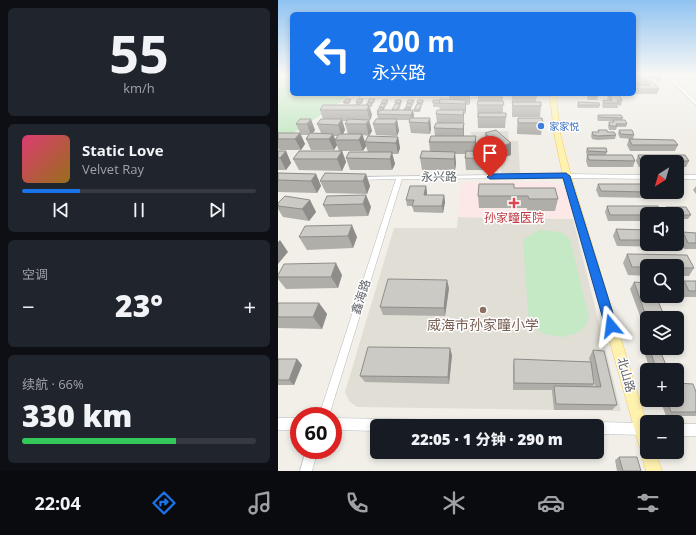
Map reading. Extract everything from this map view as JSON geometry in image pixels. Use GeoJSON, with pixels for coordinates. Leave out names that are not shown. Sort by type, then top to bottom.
{"type":"FeatureCollection","features":[{"type":"Feature","properties":{"kind":"main road","name":"北山路"},"geometry":{"type":"LineString","coordinates":[[553,97],[557,133],[566,176],[640,416]]}},
{"type":"Feature","properties":{"kind":"main road"},"geometry":{"type":"LineString","coordinates":[[278,424],[290,424]]}},
{"type":"Feature","properties":{"kind":"main road"},"geometry":{"type":"LineString","coordinates":[[342,424],[370,425]]}},
{"type":"Feature","properties":{"kind":"main road"},"geometry":{"type":"LineString","coordinates":[[604,428],[640,429]]}},
{"type":"Feature","properties":{"kind":"main road"},"geometry":{"type":"LineString","coordinates":[[684,430],[696,430]]}},
{"type":"Feature","properties":{"kind":"main road"},"geometry":{"type":"LineString","coordinates":[[650,459],[654,471]]}},
{"type":"Feature","properties":{"kind":"street","name":"永兴路"},"geometry":{"type":"LineString","coordinates":[[354,178],[640,177]]}},
{"type":"Feature","properties":{"kind":"street"},"geometry":{"type":"LineString","coordinates":[[684,177],[696,177]]}},
{"type":"Feature","properties":{"kind":"street","name":"鑫海路"},"geometry":{"type":"LineString","coordinates":[[327,407],[399,178]]}},
{"type":"Feature","properties":{"kind":"street"},"geometry":{"type":"LineString","coordinates":[[306,471],[309,459]]}},
{"type":"Feature","properties":{"kind":"shaded area"},"geometry":{"type":"Polygon","coordinates":[[[508,131],[509,141],[518,141],[520,173],[501,173],[501,167],[496,160],[483,152],[470,132],[508,131]]]}},
{"type":"Feature","properties":{"kind":"shaded area","name":"孙家疃医院"},"geometry":{"type":"Polygon","coordinates":[[[461,182],[555,182],[566,188],[573,219],[458,217],[461,182]]]}},
{"type":"Feature","properties":{"kind":"shaded area","name":"威海市孙家疃小学"},"geometry":{"type":"Polygon","coordinates":[[[458,217],[573,219],[621,411],[357,407],[349,401],[345,392],[394,228],[457,228],[458,217]]]}},
{"type":"Feature","properties":{"kind":"green space"},"geometry":{"type":"Polygon","coordinates":[[[278,97],[348,97],[348,97],[278,143],[278,97]]]}},
{"type":"Feature","properties":{"kind":"green space"},"geometry":{"type":"Polygon","coordinates":[[[539,230],[561,232],[570,239],[589,317],[584,328],[575,334],[562,337],[544,334],[529,324],[523,240],[539,230]]]}},
{"type":"Feature","properties":{"kind":"building"},"geometry":{"type":"Polygon","coordinates":[[[610,97],[620,97],[622,100],[617,100],[619,103],[604,103],[603,100],[612,101],[610,97]]]}},
{"type":"Feature","properties":{"kind":"building"},"geometry":{"type":"Polygon","coordinates":[[[346,99],[351,99],[349,102],[343,102],[346,99]]]}},
{"type":"Feature","properties":{"kind":"building"},"geometry":{"type":"Polygon","coordinates":[[[358,99],[363,99],[361,102],[356,102],[358,99]]]}},
{"type":"Feature","properties":{"kind":"building"},"geometry":{"type":"Polygon","coordinates":[[[369,99],[375,99],[373,102],[368,102],[369,99]]]}},
{"type":"Feature","properties":{"kind":"building"},"geometry":{"type":"Polygon","coordinates":[[[440,99],[466,100],[465,104],[439,103],[440,99]]]}},
{"type":"Feature","properties":{"kind":"building"},"geometry":{"type":"Polygon","coordinates":[[[383,100],[388,100],[386,103],[381,103],[383,100]]]}},
{"type":"Feature","properties":{"kind":"building"},"geometry":{"type":"Polygon","coordinates":[[[396,100],[401,100],[400,103],[395,103],[396,100]]]}},
{"type":"Feature","properties":{"kind":"building"},"geometry":{"type":"Polygon","coordinates":[[[408,100],[414,100],[412,103],[407,103],[408,100]]]}},
{"type":"Feature","properties":{"kind":"building"},"geometry":{"type":"Polygon","coordinates":[[[418,100],[423,100],[422,103],[417,103],[418,100]]]}},
{"type":"Feature","properties":{"kind":"building"},"geometry":{"type":"Polygon","coordinates":[[[433,100],[440,100],[439,103],[433,103],[433,100]]]}},
{"type":"Feature","properties":{"kind":"building"},"geometry":{"type":"Polygon","coordinates":[[[478,101],[503,101],[504,105],[477,105],[478,101]]]}},
{"type":"Feature","properties":{"kind":"building"},"geometry":{"type":"Polygon","coordinates":[[[512,102],[541,102],[541,106],[513,106],[512,102]]]}},
{"type":"Feature","properties":{"kind":"building"},"geometry":{"type":"Polygon","coordinates":[[[578,102],[599,103],[600,105],[579,105],[578,102]]]}},
{"type":"Feature","properties":{"kind":"building"},"geometry":{"type":"Polygon","coordinates":[[[367,103],[372,103],[370,106],[366,105],[367,103]]]}},
{"type":"Feature","properties":{"kind":"building"},"geometry":{"type":"Polygon","coordinates":[[[381,104],[386,104],[384,107],[379,107],[381,104]]]}},
{"type":"Feature","properties":{"kind":"building"},"geometry":{"type":"Polygon","coordinates":[[[395,104],[400,104],[397,110],[392,110],[395,104]]]}},
{"type":"Feature","properties":{"kind":"building"},"geometry":{"type":"Polygon","coordinates":[[[407,104],[412,104],[411,107],[406,107],[407,104]]]}},
{"type":"Feature","properties":{"kind":"building"},"geometry":{"type":"Polygon","coordinates":[[[417,104],[422,104],[419,110],[414,110],[417,104]]]}},
{"type":"Feature","properties":{"kind":"building"},"geometry":{"type":"Polygon","coordinates":[[[323,105],[369,105],[367,110],[320,110],[323,105]]]}},
{"type":"Feature","properties":{"kind":"building"},"geometry":{"type":"Polygon","coordinates":[[[379,108],[384,108],[383,110],[377,111],[379,108]]]}},
{"type":"Feature","properties":{"kind":"building"},"geometry":{"type":"Polygon","coordinates":[[[405,108],[411,108],[409,110],[404,110],[405,108]]]}},
{"type":"Feature","properties":{"kind":"building"},"geometry":{"type":"Polygon","coordinates":[[[380,110],[413,110],[411,115],[377,114],[380,110]]]}},
{"type":"Feature","properties":{"kind":"building"},"geometry":{"type":"Polygon","coordinates":[[[437,110],[464,110],[463,115],[436,114],[437,110]]]}},
{"type":"Feature","properties":{"kind":"building"},"geometry":{"type":"Polygon","coordinates":[[[479,113],[506,113],[506,117],[478,117],[479,113]]]}},
{"type":"Feature","properties":{"kind":"building"},"geometry":{"type":"Polygon","coordinates":[[[598,115],[621,115],[623,118],[599,117],[598,115]]]}},
{"type":"Feature","properties":{"kind":"building"},"geometry":{"type":"Polygon","coordinates":[[[410,118],[430,118],[428,123],[409,122],[410,118]]]}},
{"type":"Feature","properties":{"kind":"building"},"geometry":{"type":"Polygon","coordinates":[[[518,118],[542,118],[543,123],[518,123],[518,118]]]}},
{"type":"Feature","properties":{"kind":"building"},"geometry":{"type":"Polygon","coordinates":[[[300,119],[311,119],[307,124],[296,124],[300,119]]]}},
{"type":"Feature","properties":{"kind":"building"},"geometry":{"type":"Polygon","coordinates":[[[321,119],[342,119],[338,125],[317,124],[321,119]]]}},
{"type":"Feature","properties":{"kind":"building"},"geometry":{"type":"Polygon","coordinates":[[[348,119],[369,120],[366,124],[345,124],[348,119]]]}},
{"type":"Feature","properties":{"kind":"building"},"geometry":{"type":"Polygon","coordinates":[[[376,119],[397,119],[395,124],[373,124],[376,119]]]}},
{"type":"Feature","properties":{"kind":"building"},"geometry":{"type":"Polygon","coordinates":[[[613,120],[625,120],[627,124],[616,124],[617,126],[610,126],[609,122],[614,122],[613,120]]]}},
{"type":"Feature","properties":{"kind":"building"},"geometry":{"type":"Polygon","coordinates":[[[436,123],[464,123],[463,129],[434,128],[436,123]]]}},
{"type":"Feature","properties":{"kind":"building"},"geometry":{"type":"Polygon","coordinates":[[[496,130],[511,143],[500,147],[485,133],[496,130]]]}},
{"type":"Feature","properties":{"kind":"building"},"geometry":{"type":"Polygon","coordinates":[[[598,130],[607,130],[607,132],[614,132],[616,135],[593,135],[592,132],[599,132],[598,130]]]}},
{"type":"Feature","properties":{"kind":"building"},"geometry":{"type":"Polygon","coordinates":[[[619,130],[632,130],[634,135],[621,134],[619,130]]]}},
{"type":"Feature","properties":{"kind":"building"},"geometry":{"type":"Polygon","coordinates":[[[278,133],[300,133],[295,139],[278,139],[278,133]]]}},
{"type":"Feature","properties":{"kind":"building"},"geometry":{"type":"Polygon","coordinates":[[[310,133],[333,134],[329,139],[306,139],[310,133]]]}},
{"type":"Feature","properties":{"kind":"building"},"geometry":{"type":"Polygon","coordinates":[[[339,134],[362,134],[359,140],[335,140],[339,134]]]}},
{"type":"Feature","properties":{"kind":"building"},"geometry":{"type":"Polygon","coordinates":[[[368,136],[398,137],[396,143],[365,142],[368,136]]]}},
{"type":"Feature","properties":{"kind":"building"},"geometry":{"type":"Polygon","coordinates":[[[431,136],[476,136],[475,142],[429,142],[431,136]]]}},
{"type":"Feature","properties":{"kind":"building"},"geometry":{"type":"Polygon","coordinates":[[[629,139],[674,140],[678,145],[632,145],[629,139]]]}},
{"type":"Feature","properties":{"kind":"building"},"geometry":{"type":"Polygon","coordinates":[[[587,148],[606,148],[607,152],[588,151],[587,148]]]}},
{"type":"Feature","properties":{"kind":"building"},"geometry":{"type":"Polygon","coordinates":[[[278,151],[286,151],[280,158],[278,158],[278,151]]]}},
{"type":"Feature","properties":{"kind":"building"},"geometry":{"type":"Polygon","coordinates":[[[299,151],[342,151],[337,159],[293,159],[299,151]]]}},
{"type":"Feature","properties":{"kind":"building"},"geometry":{"type":"Polygon","coordinates":[[[422,151],[455,152],[454,159],[420,158],[422,151]]]}},
{"type":"Feature","properties":{"kind":"building"},"geometry":{"type":"Polygon","coordinates":[[[466,151],[492,152],[492,159],[465,158],[466,151]]]}},
{"type":"Feature","properties":{"kind":"building"},"geometry":{"type":"Polygon","coordinates":[[[349,152],[392,152],[390,159],[346,158],[349,152]]]}},
{"type":"Feature","properties":{"kind":"building"},"geometry":{"type":"Polygon","coordinates":[[[587,155],[632,155],[635,161],[589,160],[587,155]]]}},
{"type":"Feature","properties":{"kind":"building"},"geometry":{"type":"Polygon","coordinates":[[[684,155],[685,155],[689,161],[684,161],[684,155]]]}},
{"type":"Feature","properties":{"kind":"building"},"geometry":{"type":"Polygon","coordinates":[[[278,173],[316,174],[311,181],[278,180],[278,173]]]}},
{"type":"Feature","properties":{"kind":"building"},"geometry":{"type":"Polygon","coordinates":[[[325,173],[366,174],[363,181],[320,181],[325,173]]]}},
{"type":"Feature","properties":{"kind":"building"},"geometry":{"type":"Polygon","coordinates":[[[479,184],[514,184],[514,188],[555,188],[558,199],[529,199],[528,196],[478,196],[479,184]]]}},
{"type":"Feature","properties":{"kind":"building"},"geometry":{"type":"Polygon","coordinates":[[[598,184],[640,184],[640,192],[601,191],[598,184]]]}},
{"type":"Feature","properties":{"kind":"building"},"geometry":{"type":"Polygon","coordinates":[[[410,186],[426,186],[424,195],[444,195],[442,206],[412,206],[414,200],[406,200],[410,186]]]}},
{"type":"Feature","properties":{"kind":"building"},"geometry":{"type":"Polygon","coordinates":[[[366,195],[363,204],[323,205],[327,196],[366,195]]]}},
{"type":"Feature","properties":{"kind":"building"},"geometry":{"type":"Polygon","coordinates":[[[285,196],[310,200],[302,209],[278,206],[278,203],[285,196]]]}},
{"type":"Feature","properties":{"kind":"building"},"geometry":{"type":"Polygon","coordinates":[[[607,206],[658,207],[640,207],[640,215],[610,215],[607,206]]]}},
{"type":"Feature","properties":{"kind":"building"},"geometry":{"type":"Polygon","coordinates":[[[684,207],[686,207],[691,215],[684,215],[684,207]]]}},
{"type":"Feature","properties":{"kind":"building"},"geometry":{"type":"Polygon","coordinates":[[[352,225],[348,236],[299,237],[305,226],[352,225]]]}},
{"type":"Feature","properties":{"kind":"building"},"geometry":{"type":"Polygon","coordinates":[[[616,229],[640,230],[640,240],[620,240],[616,229]]]}},
{"type":"Feature","properties":{"kind":"building"},"geometry":{"type":"Polygon","coordinates":[[[684,232],[696,233],[696,243],[688,243],[684,232]]]}},
{"type":"Feature","properties":{"kind":"building"},"geometry":{"type":"Polygon","coordinates":[[[627,254],[687,255],[694,268],[684,268],[684,259],[640,259],[640,267],[632,267],[627,254]]]}},
{"type":"Feature","properties":{"kind":"building"},"geometry":{"type":"Polygon","coordinates":[[[336,263],[331,277],[278,277],[284,264],[336,263]]]}},
{"type":"Feature","properties":{"kind":"building"},"geometry":{"type":"Polygon","coordinates":[[[388,279],[447,280],[444,308],[380,307],[388,279]]]}},
{"type":"Feature","properties":{"kind":"building"},"geometry":{"type":"Polygon","coordinates":[[[684,281],[696,281],[696,291],[689,291],[684,281]]]}},
{"type":"Feature","properties":{"kind":"building"},"geometry":{"type":"Polygon","coordinates":[[[634,282],[640,282],[640,299],[634,282]]]}},
{"type":"Feature","properties":{"kind":"building"},"geometry":{"type":"Polygon","coordinates":[[[278,303],[319,303],[313,317],[278,317],[278,303]]]}},
{"type":"Feature","properties":{"kind":"building"},"geometry":{"type":"Polygon","coordinates":[[[641,303],[659,303],[662,311],[644,311],[641,303]]]}},
{"type":"Feature","properties":{"kind":"building"},"geometry":{"type":"Polygon","coordinates":[[[368,347],[450,348],[448,377],[360,376],[368,347]]]}},
{"type":"Feature","properties":{"kind":"building"},"geometry":{"type":"Polygon","coordinates":[[[593,350],[604,351],[617,405],[556,404],[554,386],[601,387],[593,350]]]}},
{"type":"Feature","properties":{"kind":"building"},"geometry":{"type":"Polygon","coordinates":[[[652,355],[662,355],[665,363],[654,363],[652,355]]]}},
{"type":"Feature","properties":{"kind":"building"},"geometry":{"type":"Polygon","coordinates":[[[278,359],[297,359],[289,380],[278,380],[278,359]]]}},
{"type":"Feature","properties":{"kind":"building"},"geometry":{"type":"Polygon","coordinates":[[[514,359],[591,362],[594,384],[514,383],[514,359]]]}},
{"type":"Feature","properties":{"kind":"building"},"geometry":{"type":"Polygon","coordinates":[[[684,383],[693,384],[696,392],[696,412],[671,412],[669,407],[684,407],[684,383]]]}},
{"type":"Feature","properties":{"kind":"building"},"geometry":{"type":"Polygon","coordinates":[[[619,457],[637,457],[641,471],[623,471],[619,457]]]}},
{"type":"Feature","properties":{"kind":"place","name":"家家悦"},"geometry":{"type":"Point","coordinates":[541,126]}},
{"type":"Feature","properties":{"kind":"place","name":"孙家疃医院"},"geometry":{"type":"Point","coordinates":[514,203]}},
{"type":"Feature","properties":{"kind":"place","name":"威海市孙家疃小学"},"geometry":{"type":"Point","coordinates":[483,310]}},
{"type":"Feature","properties":{"kind":"route"},"geometry":{"type":"LineString","coordinates":[[490,177],[566,176],[611,326]]}}]}
